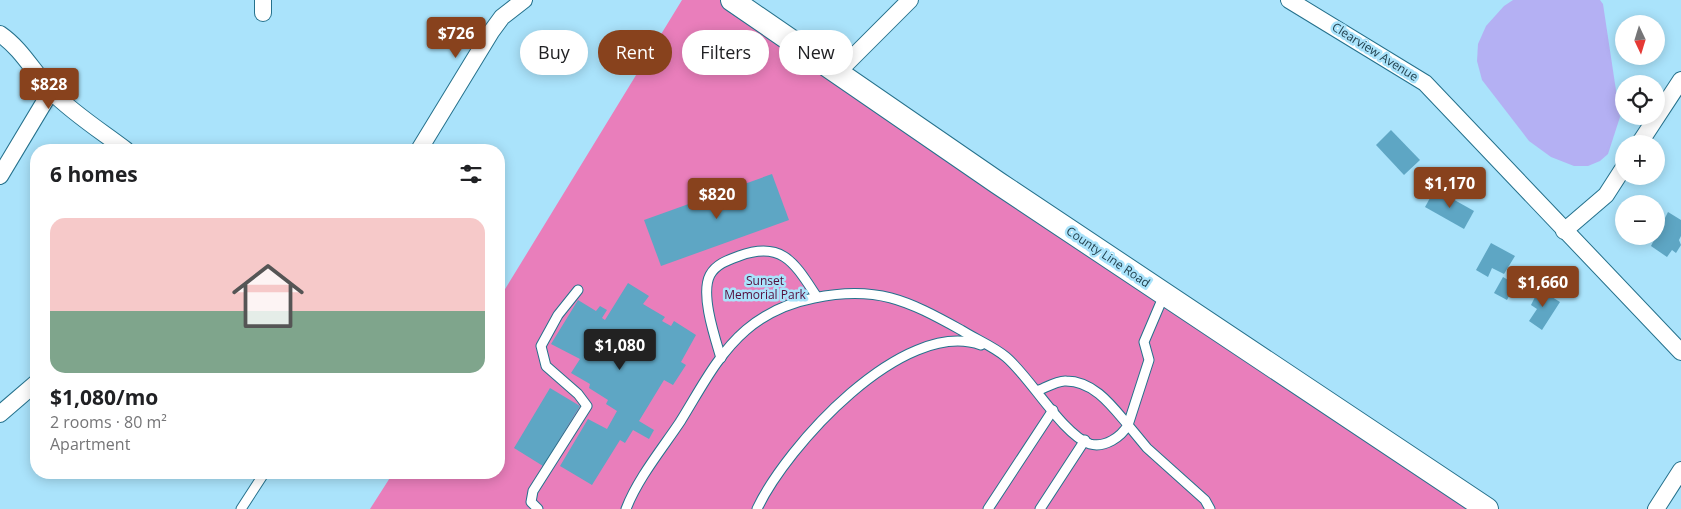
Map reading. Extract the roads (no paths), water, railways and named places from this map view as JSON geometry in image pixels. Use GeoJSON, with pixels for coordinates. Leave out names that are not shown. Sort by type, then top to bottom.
{"type":"FeatureCollection","features":[{"type":"Feature","properties":{"kind":"main road","name":"County Line Road"},"geometry":{"type":"LineString","coordinates":[[732,0],[779,32]]}},
{"type":"Feature","properties":{"kind":"main road","name":"County Line Road"},"geometry":{"type":"LineString","coordinates":[[842,75],[1164,294],[1487,509]]}},
{"type":"Feature","properties":{"kind":"street"},"geometry":{"type":"LineString","coordinates":[[423,144],[491,32],[502,17],[524,0]]}},
{"type":"Feature","properties":{"kind":"street"},"geometry":{"type":"LineString","coordinates":[[853,57],[910,0]]}},
{"type":"Feature","properties":{"kind":"street","name":"Clearview Avenue"},"geometry":{"type":"LineString","coordinates":[[1290,0],[1425,83],[1681,352]]}},
{"type":"Feature","properties":{"kind":"street"},"geometry":{"type":"LineString","coordinates":[[0,34],[18,49],[51,91],[69,108],[118,144]]}},
{"type":"Feature","properties":{"kind":"street"},"geometry":{"type":"LineString","coordinates":[[1645,135],[1681,80]]}},
{"type":"Feature","properties":{"kind":"street"},"geometry":{"type":"LineString","coordinates":[[0,176],[51,91]]}},
{"type":"Feature","properties":{"kind":"street"},"geometry":{"type":"LineString","coordinates":[[1564,231],[1606,195],[1615,181]]}},
{"type":"Feature","properties":{"kind":"street"},"geometry":{"type":"LineString","coordinates":[[0,414],[30,388]]}},
{"type":"Feature","properties":{"kind":"street"},"geometry":{"type":"LineString","coordinates":[[1656,509],[1681,470]]}},
{"type":"Feature","properties":{"kind":"lane"},"geometry":{"type":"LineString","coordinates":[[721,358],[712,323],[707,292],[710,275],[722,262],[754,251],[773,250],[799,270],[817,297]]}},
{"type":"Feature","properties":{"kind":"lane"},"geometry":{"type":"LineString","coordinates":[[538,509],[531,502],[533,491],[587,406],[578,394],[546,366],[541,346],[558,315],[578,290]]}},
{"type":"Feature","properties":{"kind":"lane"},"geometry":{"type":"LineString","coordinates":[[626,509],[644,477],[721,358],[745,331],[762,318],[782,307],[817,297],[858,292],[899,300],[934,316],[1009,360],[1064,424],[1085,440],[1098,444],[1118,438],[1128,425],[1149,360],[1144,342],[1164,294]]}},
{"type":"Feature","properties":{"kind":"lane"},"geometry":{"type":"LineString","coordinates":[[757,509],[789,458],[827,413],[860,385],[905,357],[942,344],[965,342],[996,351]]}},
{"type":"Feature","properties":{"kind":"lane"},"geometry":{"type":"LineString","coordinates":[[1037,391],[1065,380],[1085,386],[1101,394],[1147,448],[1205,500],[1210,509]]}},
{"type":"Feature","properties":{"kind":"lane"},"geometry":{"type":"LineString","coordinates":[[988,509],[1053,410]]}},
{"type":"Feature","properties":{"kind":"lane"},"geometry":{"type":"LineString","coordinates":[[1040,509],[1085,440]]}},
{"type":"Feature","properties":{"kind":"lane"},"geometry":{"type":"LineString","coordinates":[[241,509],[260,479]]}},
{"type":"Feature","properties":{"kind":"park label","name":"Sunset Memorial Park"},"geometry":{"type":"Point","coordinates":[765,288]}}]}
